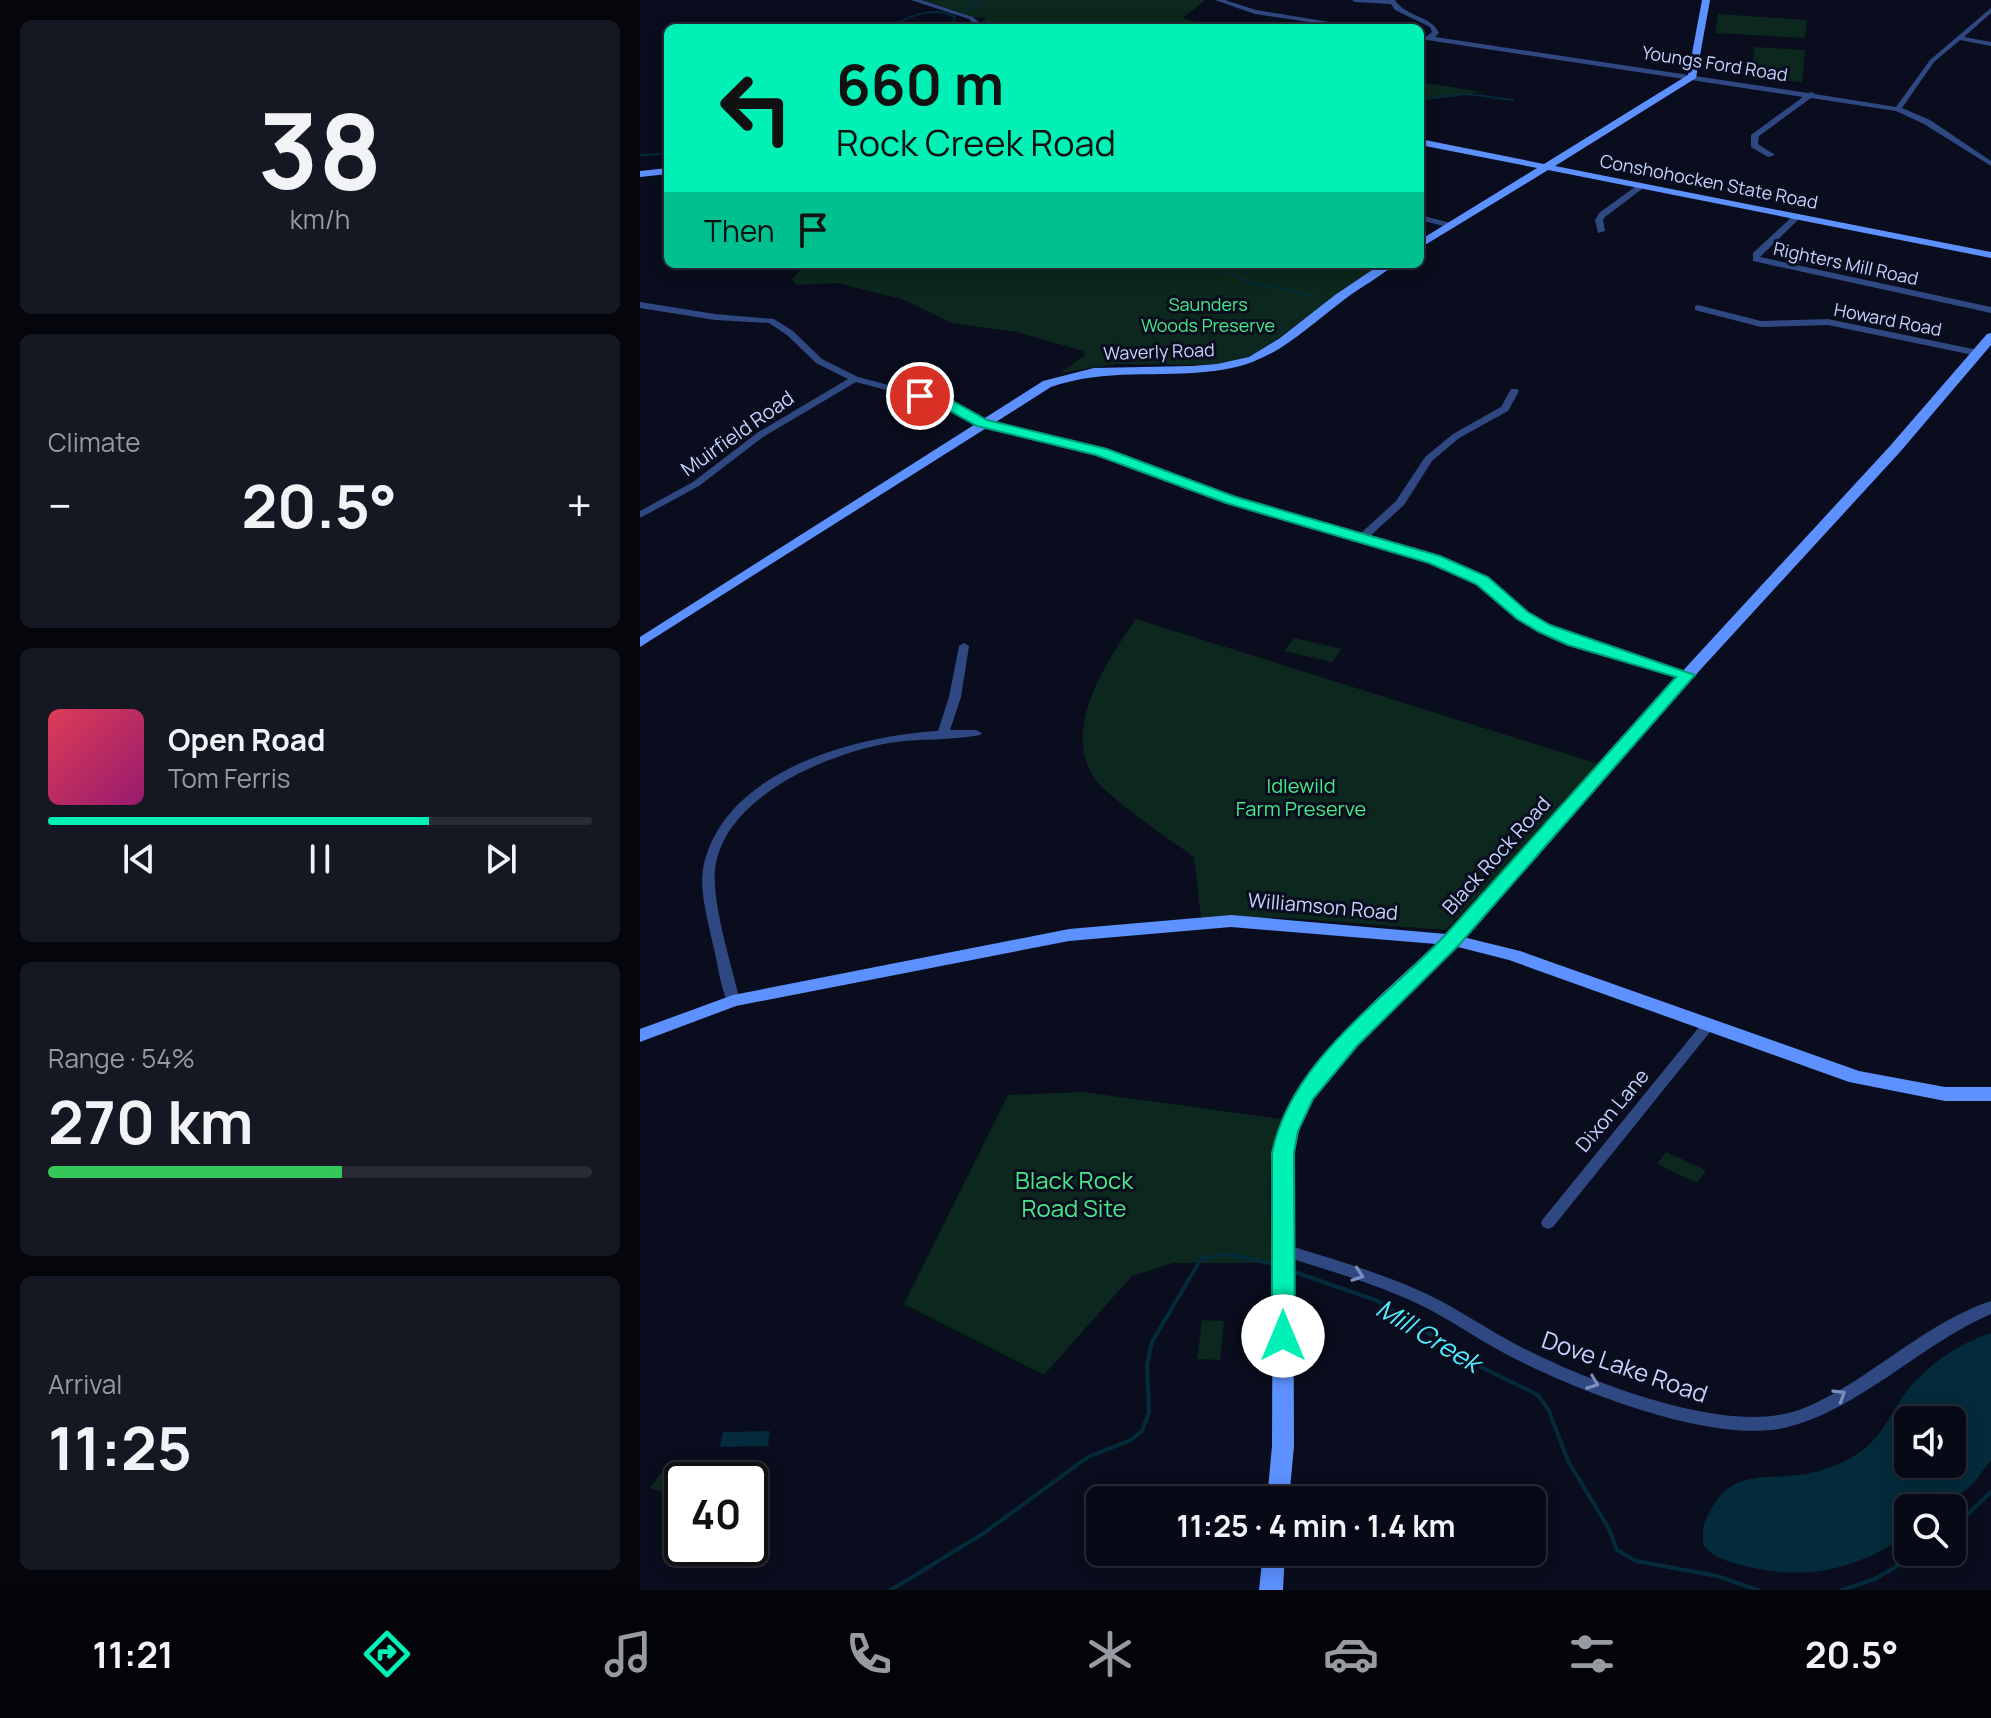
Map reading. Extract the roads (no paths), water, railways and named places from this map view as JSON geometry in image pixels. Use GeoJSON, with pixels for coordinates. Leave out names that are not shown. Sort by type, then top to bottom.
{"type":"FeatureCollection","features":[{"type":"Feature","properties":{"kind":"street"},"geometry":{"type":"LineString","coordinates":[[914,0],[973,24]]}},
{"type":"Feature","properties":{"kind":"street"},"geometry":{"type":"LineString","coordinates":[[1218,0],[1255,12],[1336,24]]}},
{"type":"Feature","properties":{"kind":"street"},"geometry":{"type":"LineString","coordinates":[[1355,0],[1391,1],[1397,9],[1433,26],[1436,33],[1429,38]]}},
{"type":"Feature","properties":{"kind":"street"},"geometry":{"type":"LineString","coordinates":[[1424,243],[1693,76],[1706,0]]}},
{"type":"Feature","properties":{"kind":"street"},"geometry":{"type":"LineString","coordinates":[[1898,109],[1932,61],[1991,10]]}},
{"type":"Feature","properties":{"kind":"street","name":"Youngs Ford Road"},"geometry":{"type":"LineString","coordinates":[[1424,37],[1898,109],[1927,122],[1991,164]]}},
{"type":"Feature","properties":{"kind":"street"},"geometry":{"type":"LineString","coordinates":[[1959,38],[1991,44]]}},
{"type":"Feature","properties":{"kind":"street"},"geometry":{"type":"LineString","coordinates":[[1771,155],[1754,145],[1754,137],[1812,94]]}},
{"type":"Feature","properties":{"kind":"street","name":"Conshohocken State Road"},"geometry":{"type":"LineString","coordinates":[[1424,143],[1991,255]]}},
{"type":"Feature","properties":{"kind":"street"},"geometry":{"type":"LineString","coordinates":[[640,174],[664,171]]}},
{"type":"Feature","properties":{"kind":"street"},"geometry":{"type":"LineString","coordinates":[[1601,231],[1602,215],[1642,186]]}},
{"type":"Feature","properties":{"kind":"street","name":"Righters Mill Road"},"geometry":{"type":"LineString","coordinates":[[1798,216],[1756,255],[1756,259],[1991,310]]}},
{"type":"Feature","properties":{"kind":"street"},"geometry":{"type":"LineString","coordinates":[[1424,218],[1451,226]]}},
{"type":"Feature","properties":{"kind":"street","name":"Waverly Road"},"geometry":{"type":"LineString","coordinates":[[640,643],[1047,384],[1075,374],[1124,368],[1216,368],[1254,359],[1281,344],[1333,302],[1383,268]]}},
{"type":"Feature","properties":{"kind":"street"},"geometry":{"type":"LineString","coordinates":[[640,305],[715,317],[771,321],[790,333],[819,361],[855,379],[946,403],[982,423],[1101,452],[1231,500],[1460,570],[1482,581],[1523,616],[1574,642],[1687,675]]}},
{"type":"Feature","properties":{"kind":"street","name":"Howard Road"},"geometry":{"type":"LineString","coordinates":[[1698,308],[1761,324],[1828,322],[1978,353]]}},
{"type":"Feature","properties":{"kind":"street","name":"Black Rock Road"},"geometry":{"type":"LineString","coordinates":[[1279,1486],[1283,1446],[1283,1153],[1300,1103],[1335,1057],[1452,940],[1991,337]]}},
{"type":"Feature","properties":{"kind":"street","name":"Muirfield Road"},"geometry":{"type":"LineString","coordinates":[[640,515],[696,484],[760,435],[855,379]]}},
{"type":"Feature","properties":{"kind":"street"},"geometry":{"type":"LineString","coordinates":[[1362,538],[1400,503],[1428,459],[1456,436],[1505,409],[1514,391]]}},
{"type":"Feature","properties":{"kind":"street"},"geometry":{"type":"LineString","coordinates":[[943,734],[955,697],[964,646]]}},
{"type":"Feature","properties":{"kind":"street"},"geometry":{"type":"LineString","coordinates":[[733,1001],[709,882],[710,862],[727,827],[748,804],[798,770],[859,746],[943,734],[976,733]]}},
{"type":"Feature","properties":{"kind":"street","name":"Williamson Road"},"geometry":{"type":"LineString","coordinates":[[640,1036],[733,1001],[1069,935],[1231,921],[1452,940],[1514,955],[1856,1077],[1945,1094],[1991,1094]]}},
{"type":"Feature","properties":{"kind":"street","name":"Dixon Lane"},"geometry":{"type":"LineString","coordinates":[[1548,1223],[1709,1024]]}},
{"type":"Feature","properties":{"kind":"street","name":"Dove Lake Road"},"geometry":{"type":"LineString","coordinates":[[1284,1261],[1423,1299],[1525,1357],[1693,1417],[1741,1425],[1783,1421],[1820,1407],[1991,1307]]}},
{"type":"Feature","properties":{"kind":"street"},"geometry":{"type":"LineString","coordinates":[[1271,1590],[1273,1566]]}},
{"type":"Feature","properties":{"kind":"water"},"geometry":{"type":"Polygon","coordinates":[[[1991,1333],[1991,1460],[1974,1483],[1960,1494],[1894,1494],[1894,1543],[1835,1568],[1796,1573],[1776,1571],[1733,1563],[1704,1546],[1706,1519],[1719,1497],[1729,1488],[1751,1479],[1816,1472],[1842,1462],[1869,1445],[1894,1409],[1894,1478],[1966,1478],[1966,1406],[1896,1406],[1918,1378],[1968,1342],[1991,1333]]]}},
{"type":"Feature","properties":{"kind":"water"},"geometry":{"type":"Polygon","coordinates":[[[770,1431],[768,1446],[720,1447],[723,1432],[770,1431]]]}},
{"type":"Feature","properties":{"kind":"waterway"},"geometry":{"type":"LineString","coordinates":[[964,12],[981,0]]}},
{"type":"Feature","properties":{"kind":"waterway"},"geometry":{"type":"LineString","coordinates":[[896,24],[929,12],[955,17],[952,24]]}},
{"type":"Feature","properties":{"kind":"waterway"},"geometry":{"type":"LineString","coordinates":[[1424,99],[1468,94],[1513,100]]}},
{"type":"Feature","properties":{"kind":"waterway"},"geometry":{"type":"LineString","coordinates":[[640,155],[664,154]]}},
{"type":"Feature","properties":{"kind":"waterway"},"geometry":{"type":"LineString","coordinates":[[1221,268],[1248,282],[1314,296]]}},
{"type":"Feature","properties":{"kind":"waterway","name":"Mill Creek"},"geometry":{"type":"LineString","coordinates":[[891,1590],[984,1533],[1088,1457],[1131,1440],[1142,1431],[1149,1413],[1147,1365],[1152,1342],[1201,1259],[1227,1254],[1274,1264]]}},
{"type":"Feature","properties":{"kind":"waterway","name":"Mill Creek"},"geometry":{"type":"LineString","coordinates":[[1292,1271],[1378,1301],[1483,1368],[1538,1395],[1549,1411],[1568,1461],[1608,1527],[1617,1550],[1636,1561],[1717,1576],[1758,1590]]}},
{"type":"Feature","properties":{"kind":"waterway","name":"Mill Creek"},"geometry":{"type":"LineString","coordinates":[[1966,1516],[1991,1492]]}},
{"type":"Feature","properties":{"kind":"waterway","name":"Mill Creek"},"geometry":{"type":"LineString","coordinates":[[1842,1590],[1875,1579],[1897,1566]]}},
{"type":"Feature","properties":{"kind":"park label","name":"Saunders Woods Preserve"},"geometry":{"type":"Point","coordinates":[1208,314]}},
{"type":"Feature","properties":{"kind":"park label","name":"Idlewild Farm Preserve"},"geometry":{"type":"Point","coordinates":[1301,796]}},
{"type":"Feature","properties":{"kind":"park label","name":"Black Rock Road Site"},"geometry":{"type":"Point","coordinates":[1074,1193]}}]}
